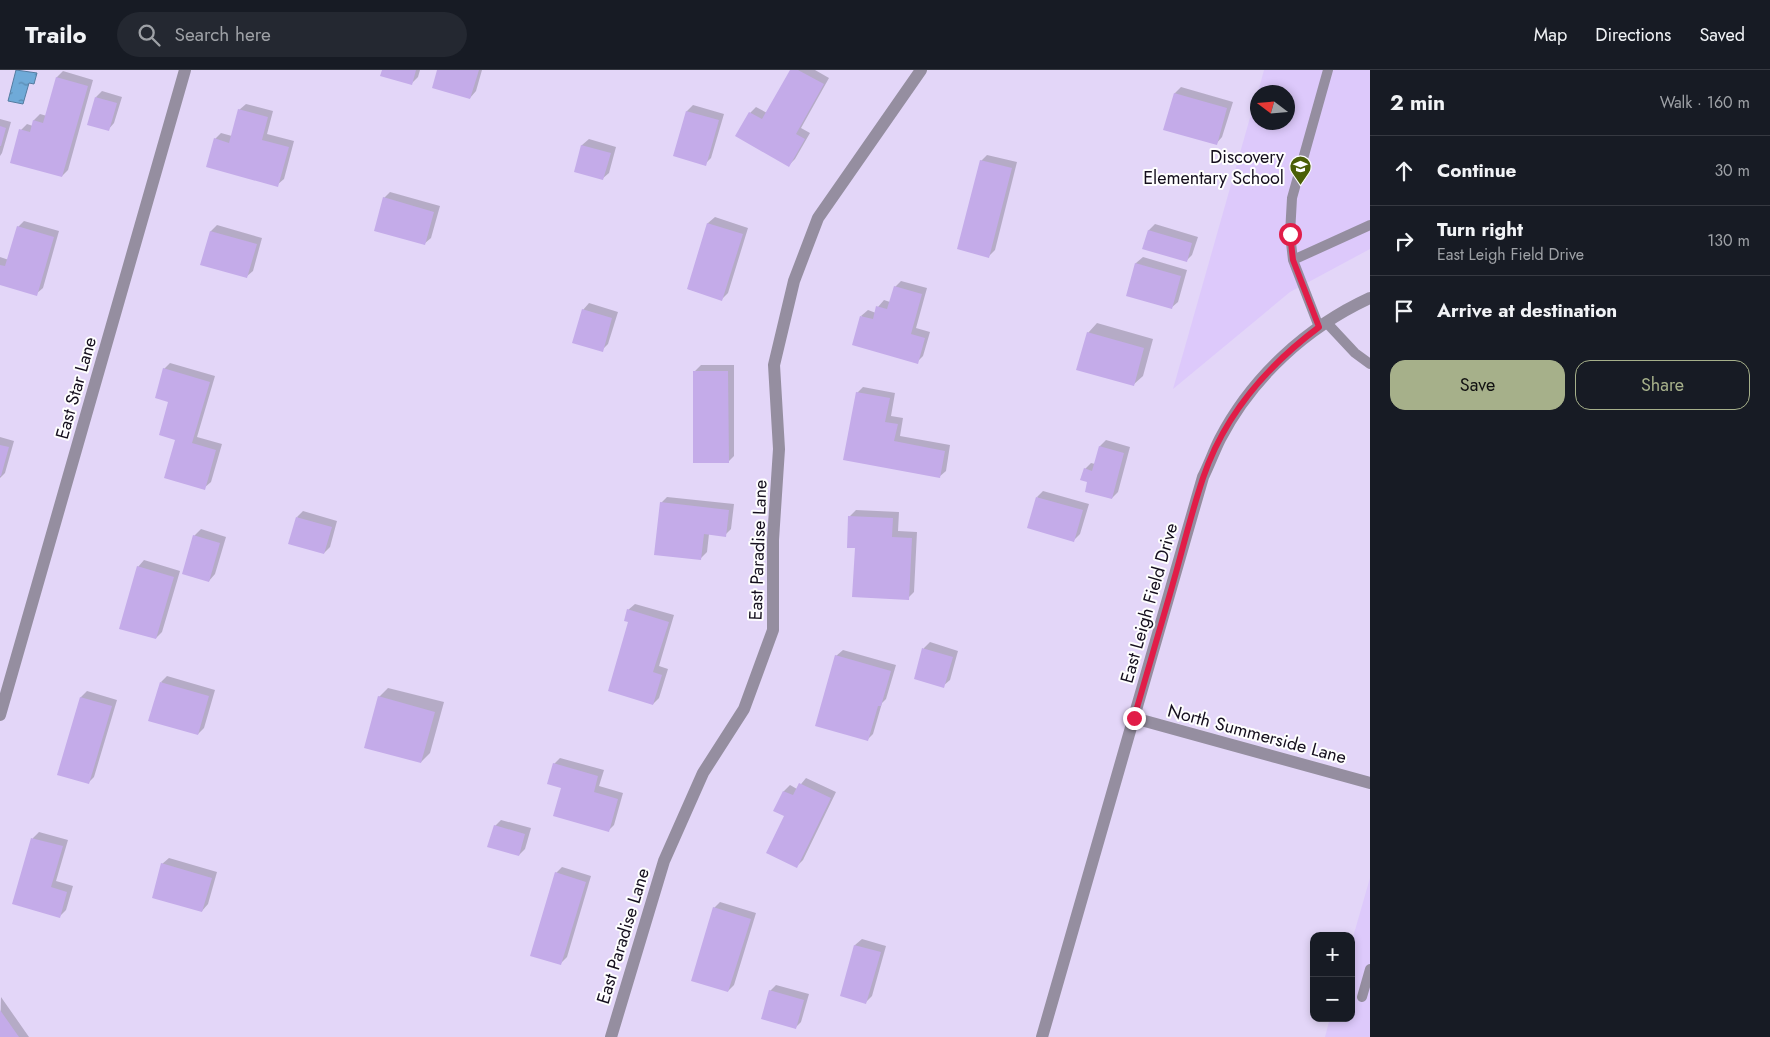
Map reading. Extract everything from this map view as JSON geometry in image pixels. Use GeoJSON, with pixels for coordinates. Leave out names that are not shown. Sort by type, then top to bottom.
{"type":"FeatureCollection","features":[{"type":"Feature","properties":{"kind":"street","name":"East Star Lane"},"geometry":{"type":"LineString","coordinates":[[0,715],[185,70]]}},
{"type":"Feature","properties":{"kind":"street","name":"East Paradise Lane"},"geometry":{"type":"LineString","coordinates":[[611,1037],[664,861],[703,773],[744,709],[773,630],[773,540],[779,449],[774,365],[794,281],[818,218],[920,70]]}},
{"type":"Feature","properties":{"kind":"street","name":"East Leigh Field Drive"},"geometry":{"type":"LineString","coordinates":[[1042,1037],[1203,477],[1221,438],[1243,402],[1270,369],[1296,344],[1323,325],[1370,298]]}},
{"type":"Feature","properties":{"kind":"street","name":"North Summerside Lane"},"geometry":{"type":"LineString","coordinates":[[1134,718],[1370,783]]}},
{"type":"Feature","properties":{"kind":"lane"},"geometry":{"type":"LineString","coordinates":[[1328,70],[1292,198],[1290,234],[1293,260],[1323,325],[1370,364]]}},
{"type":"Feature","properties":{"kind":"lane"},"geometry":{"type":"LineString","coordinates":[[1293,260],[1370,225]]}},
{"type":"Feature","properties":{"kind":"lane"},"geometry":{"type":"LineString","coordinates":[[1362,996],[1370,969]]}},
{"type":"Feature","properties":{"kind":"shaded area","name":"Discovery Elementary School"},"geometry":{"type":"Polygon","coordinates":[[[1264,70],[1370,70],[1370,249],[1290,292],[1173,389],[1250,118],[1250,130],[1295,130],[1295,85],[1260,85],[1264,70]]]}},
{"type":"Feature","properties":{"kind":"shaded area"},"geometry":{"type":"Polygon","coordinates":[[[1370,878],[1370,1037],[1325,1037],[1329,1022],[1355,1022],[1354,932],[1370,878]]]}},
{"type":"Feature","properties":{"kind":"water"},"geometry":{"type":"Polygon","coordinates":[[[16,70],[37,73],[34,84],[29,83],[23,104],[8,101],[16,70]]]}},
{"type":"Feature","properties":{"kind":"building"},"geometry":{"type":"Polygon","coordinates":[[[382,70],[416,70],[412,85],[380,76],[382,70]]]}},
{"type":"Feature","properties":{"kind":"building"},"geometry":{"type":"Polygon","coordinates":[[[437,70],[479,70],[470,99],[432,88],[437,70]]]}},
{"type":"Feature","properties":{"kind":"building"},"geometry":{"type":"Polygon","coordinates":[[[790,70],[798,70],[824,84],[796,134],[805,139],[789,167],[735,136],[749,112],[762,119],[790,70]]]}},
{"type":"Feature","properties":{"kind":"building"},"geometry":{"type":"Polygon","coordinates":[[[56,77],[88,86],[62,177],[10,163],[19,129],[30,132],[33,120],[43,123],[56,77]]]}},
{"type":"Feature","properties":{"kind":"building"},"geometry":{"type":"Polygon","coordinates":[[[1174,93],[1227,108],[1217,145],[1163,130],[1174,93]]]}},
{"type":"Feature","properties":{"kind":"building"},"geometry":{"type":"Polygon","coordinates":[[[95,97],[117,103],[109,131],[87,125],[95,97]]]}},
{"type":"Feature","properties":{"kind":"building"},"geometry":{"type":"Polygon","coordinates":[[[238,109],[268,117],[262,140],[289,147],[278,187],[206,167],[214,138],[229,143],[238,109]]]}},
{"type":"Feature","properties":{"kind":"building"},"geometry":{"type":"Polygon","coordinates":[[[686,111],[719,120],[706,166],[673,156],[686,111]]]}},
{"type":"Feature","properties":{"kind":"building"},"geometry":{"type":"Polygon","coordinates":[[[0,126],[6,128],[1,146],[0,146],[0,126]]]}},
{"type":"Feature","properties":{"kind":"building"},"geometry":{"type":"Polygon","coordinates":[[[581,145],[611,153],[603,180],[574,172],[581,145]]]}},
{"type":"Feature","properties":{"kind":"building"},"geometry":{"type":"Polygon","coordinates":[[[980,160],[1012,168],[989,258],[957,249],[980,160]]]}},
{"type":"Feature","properties":{"kind":"building"},"geometry":{"type":"Polygon","coordinates":[[[383,197],[434,212],[425,245],[374,231],[383,197]]]}},
{"type":"Feature","properties":{"kind":"building"},"geometry":{"type":"Polygon","coordinates":[[[707,223],[743,234],[722,301],[687,289],[707,223]]]}},
{"type":"Feature","properties":{"kind":"building"},"geometry":{"type":"Polygon","coordinates":[[[17,226],[54,237],[37,296],[0,285],[0,265],[5,266],[17,226]]]}},
{"type":"Feature","properties":{"kind":"building"},"geometry":{"type":"Polygon","coordinates":[[[1148,230],[1192,243],[1187,262],[1142,249],[1148,230]]]}},
{"type":"Feature","properties":{"kind":"building"},"geometry":{"type":"Polygon","coordinates":[[[210,231],[257,244],[247,278],[200,265],[210,231]]]}},
{"type":"Feature","properties":{"kind":"building"},"geometry":{"type":"Polygon","coordinates":[[[1135,263],[1181,276],[1172,309],[1126,296],[1135,263]]]}},
{"type":"Feature","properties":{"kind":"building"},"geometry":{"type":"Polygon","coordinates":[[[894,286],[922,294],[911,334],[925,338],[918,364],[852,345],[860,316],[873,319],[876,306],[887,309],[894,286]]]}},
{"type":"Feature","properties":{"kind":"building"},"geometry":{"type":"Polygon","coordinates":[[[582,309],[612,318],[603,352],[572,343],[582,309]]]}},
{"type":"Feature","properties":{"kind":"building"},"geometry":{"type":"Polygon","coordinates":[[[1087,332],[1144,348],[1134,386],[1076,370],[1087,332]]]}},
{"type":"Feature","properties":{"kind":"building"},"geometry":{"type":"Polygon","coordinates":[[[163,368],[210,382],[192,443],[216,450],[205,490],[164,478],[175,440],[159,435],[168,402],[155,398],[163,368]]]}},
{"type":"Feature","properties":{"kind":"building"},"geometry":{"type":"Polygon","coordinates":[[[693,371],[728,371],[729,463],[693,463],[693,371]]]}},
{"type":"Feature","properties":{"kind":"building"},"geometry":{"type":"Polygon","coordinates":[[[856,392],[890,398],[885,422],[898,424],[894,441],[945,451],[940,478],[843,460],[856,392]]]}},
{"type":"Feature","properties":{"kind":"building"},"geometry":{"type":"Polygon","coordinates":[[[0,445],[9,447],[1,476],[0,476],[0,445]]]}},
{"type":"Feature","properties":{"kind":"building"},"geometry":{"type":"Polygon","coordinates":[[[1099,446],[1124,453],[1112,499],[1085,492],[1087,482],[1080,480],[1084,468],[1092,471],[1099,446]]]}},
{"type":"Feature","properties":{"kind":"building"},"geometry":{"type":"Polygon","coordinates":[[[1036,497],[1083,510],[1074,542],[1027,528],[1036,497]]]}},
{"type":"Feature","properties":{"kind":"building"},"geometry":{"type":"Polygon","coordinates":[[[660,502],[729,510],[726,537],[704,534],[701,560],[654,555],[660,502]]]}},
{"type":"Feature","properties":{"kind":"building"},"geometry":{"type":"Polygon","coordinates":[[[848,516],[893,518],[892,537],[912,538],[909,600],[852,597],[855,548],[847,548],[848,516]]]}},
{"type":"Feature","properties":{"kind":"building"},"geometry":{"type":"Polygon","coordinates":[[[296,517],[332,527],[324,554],[288,544],[296,517]]]}},
{"type":"Feature","properties":{"kind":"building"},"geometry":{"type":"Polygon","coordinates":[[[193,535],[220,543],[209,582],[182,574],[193,535]]]}},
{"type":"Feature","properties":{"kind":"building"},"geometry":{"type":"Polygon","coordinates":[[[137,566],[174,577],[156,639],[119,629],[137,566]]]}},
{"type":"Feature","properties":{"kind":"building"},"geometry":{"type":"Polygon","coordinates":[[[627,609],[669,622],[653,672],[662,675],[653,705],[608,691],[628,622],[624,621],[627,609]]]}},
{"type":"Feature","properties":{"kind":"building"},"geometry":{"type":"Polygon","coordinates":[[[922,648],[953,657],[944,688],[914,679],[922,648]]]}},
{"type":"Feature","properties":{"kind":"building"},"geometry":{"type":"Polygon","coordinates":[[[835,655],[891,671],[868,741],[815,726],[835,655]]]}},
{"type":"Feature","properties":{"kind":"building"},"geometry":{"type":"Polygon","coordinates":[[[160,682],[209,696],[198,735],[148,721],[160,682]]]}},
{"type":"Feature","properties":{"kind":"building"},"geometry":{"type":"Polygon","coordinates":[[[378,696],[435,712],[421,763],[364,748],[378,696]]]}},
{"type":"Feature","properties":{"kind":"building"},"geometry":{"type":"Polygon","coordinates":[[[80,697],[112,706],[89,784],[57,775],[80,697]]]}},
{"type":"Feature","properties":{"kind":"building"},"geometry":{"type":"Polygon","coordinates":[[[553,763],[598,776],[594,792],[618,799],[609,832],[553,816],[561,788],[547,784],[553,763]]]}},
{"type":"Feature","properties":{"kind":"building"},"geometry":{"type":"Polygon","coordinates":[[[799,783],[831,798],[797,868],[766,853],[784,816],[773,811],[783,791],[793,795],[799,783]]]}},
{"type":"Feature","properties":{"kind":"building"},"geometry":{"type":"Polygon","coordinates":[[[494,825],[525,834],[519,856],[487,847],[494,825]]]}},
{"type":"Feature","properties":{"kind":"building"},"geometry":{"type":"Polygon","coordinates":[[[31,838],[63,846],[51,887],[67,892],[60,918],[12,904],[31,838]]]}},
{"type":"Feature","properties":{"kind":"building"},"geometry":{"type":"Polygon","coordinates":[[[161,863],[212,878],[202,912],[152,898],[161,863]]]}},
{"type":"Feature","properties":{"kind":"building"},"geometry":{"type":"Polygon","coordinates":[[[555,872],[586,882],[561,965],[530,956],[555,872]]]}},
{"type":"Feature","properties":{"kind":"building"},"geometry":{"type":"Polygon","coordinates":[[[713,907],[751,919],[728,992],[691,981],[713,907]]]}},
{"type":"Feature","properties":{"kind":"building"},"geometry":{"type":"Polygon","coordinates":[[[854,945],[881,952],[866,1004],[840,996],[854,945]]]}},
{"type":"Feature","properties":{"kind":"building"},"geometry":{"type":"Polygon","coordinates":[[[769,990],[804,1000],[796,1029],[761,1019],[769,990]]]}},
{"type":"Feature","properties":{"kind":"building"},"geometry":{"type":"Polygon","coordinates":[[[0,1010],[19,1037],[0,1037],[0,1010]]]}},
{"type":"Feature","properties":{"kind":"place","name":"Discovery Elementary School"},"geometry":{"type":"Point","coordinates":[1300,186]}},
{"type":"Feature","properties":{"kind":"route"},"geometry":{"type":"LineString","coordinates":[[1134,718],[1203,477],[1221,438],[1243,402],[1270,369],[1296,344],[1319,327],[1293,260],[1290,234]]}}]}
